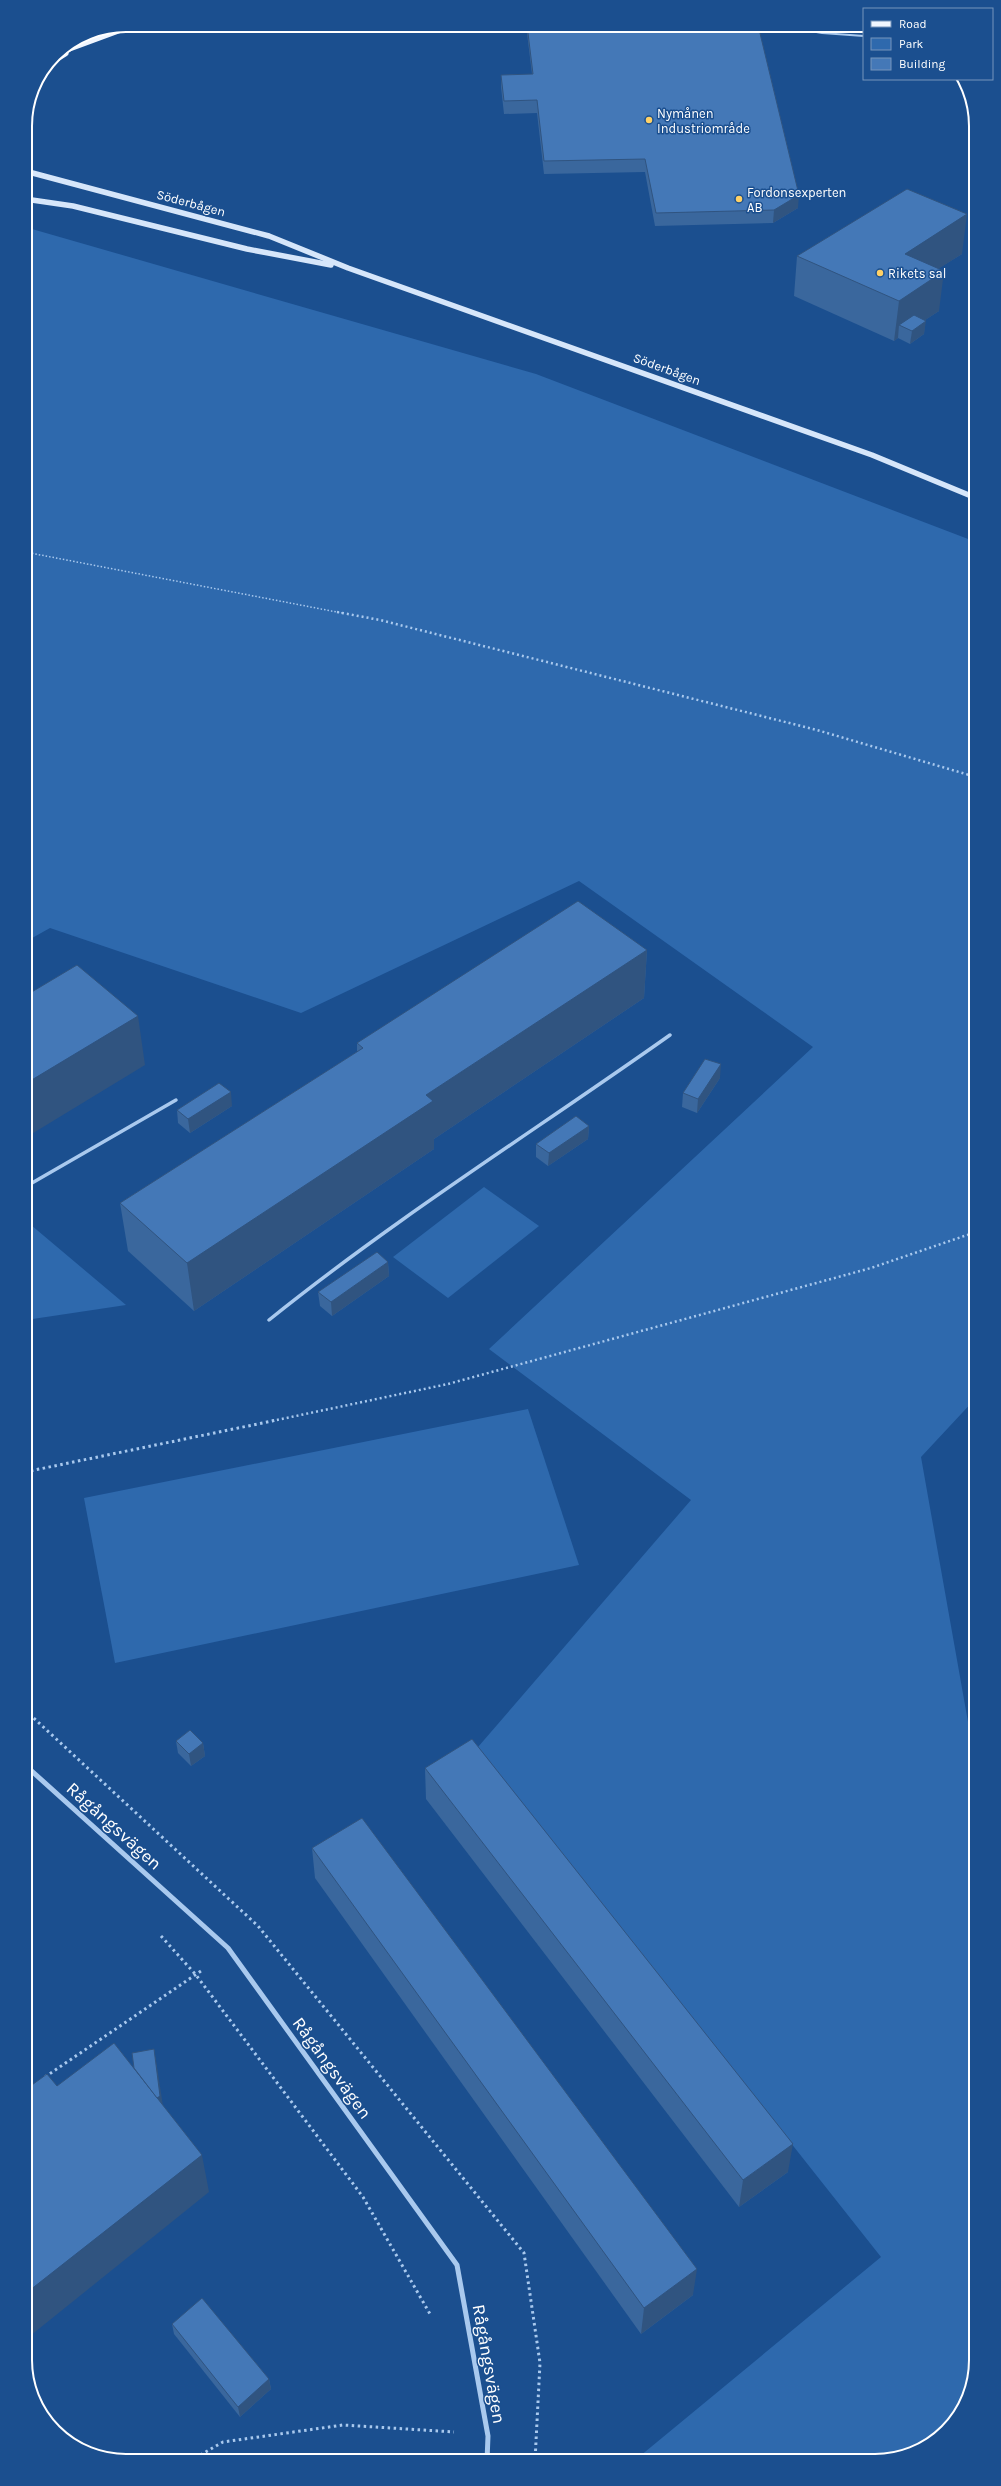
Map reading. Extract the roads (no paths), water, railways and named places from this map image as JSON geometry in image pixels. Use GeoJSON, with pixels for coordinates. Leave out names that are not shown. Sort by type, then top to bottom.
{"type":"FeatureCollection","features":[{"type":"Feature","properties":{"kind":"main road"},"geometry":{"type":"LineString","coordinates":[[77,46],[110,34]]}},
{"type":"Feature","properties":{"kind":"street","name":"Söderbågen"},"geometry":{"type":"LineString","coordinates":[[32,173],[269,236],[348,268],[398,284],[872,455],[969,495]]}},
{"type":"Feature","properties":{"kind":"street","name":"Söderbågen"},"geometry":{"type":"LineString","coordinates":[[32,200],[74,206],[247,249],[348,268]]}},
{"type":"Feature","properties":{"kind":"street"},"geometry":{"type":"LineString","coordinates":[[269,1320],[335,1266],[419,1206],[538,1128],[670,1035]]}},
{"type":"Feature","properties":{"kind":"street"},"geometry":{"type":"LineString","coordinates":[[32,1183],[176,1100]]}},
{"type":"Feature","properties":{"kind":"street","name":"Rågångsvägen"},"geometry":{"type":"LineString","coordinates":[[32,1771],[228,1948],[457,2265],[488,2436],[487,2454]]}},
{"type":"Feature","properties":{"kind":"lane"},"geometry":{"type":"LineString","coordinates":[[816,32],[863,36]]}},
{"type":"Feature","properties":{"kind":"place","name":"Nymånen Industriområde"},"geometry":{"type":"Point","coordinates":[649,120]}},
{"type":"Feature","properties":{"kind":"place","name":"Fordonsexperten AB"},"geometry":{"type":"Point","coordinates":[739,199]}},
{"type":"Feature","properties":{"kind":"place","name":"Rikets sal"},"geometry":{"type":"Point","coordinates":[880,273]}}]}
